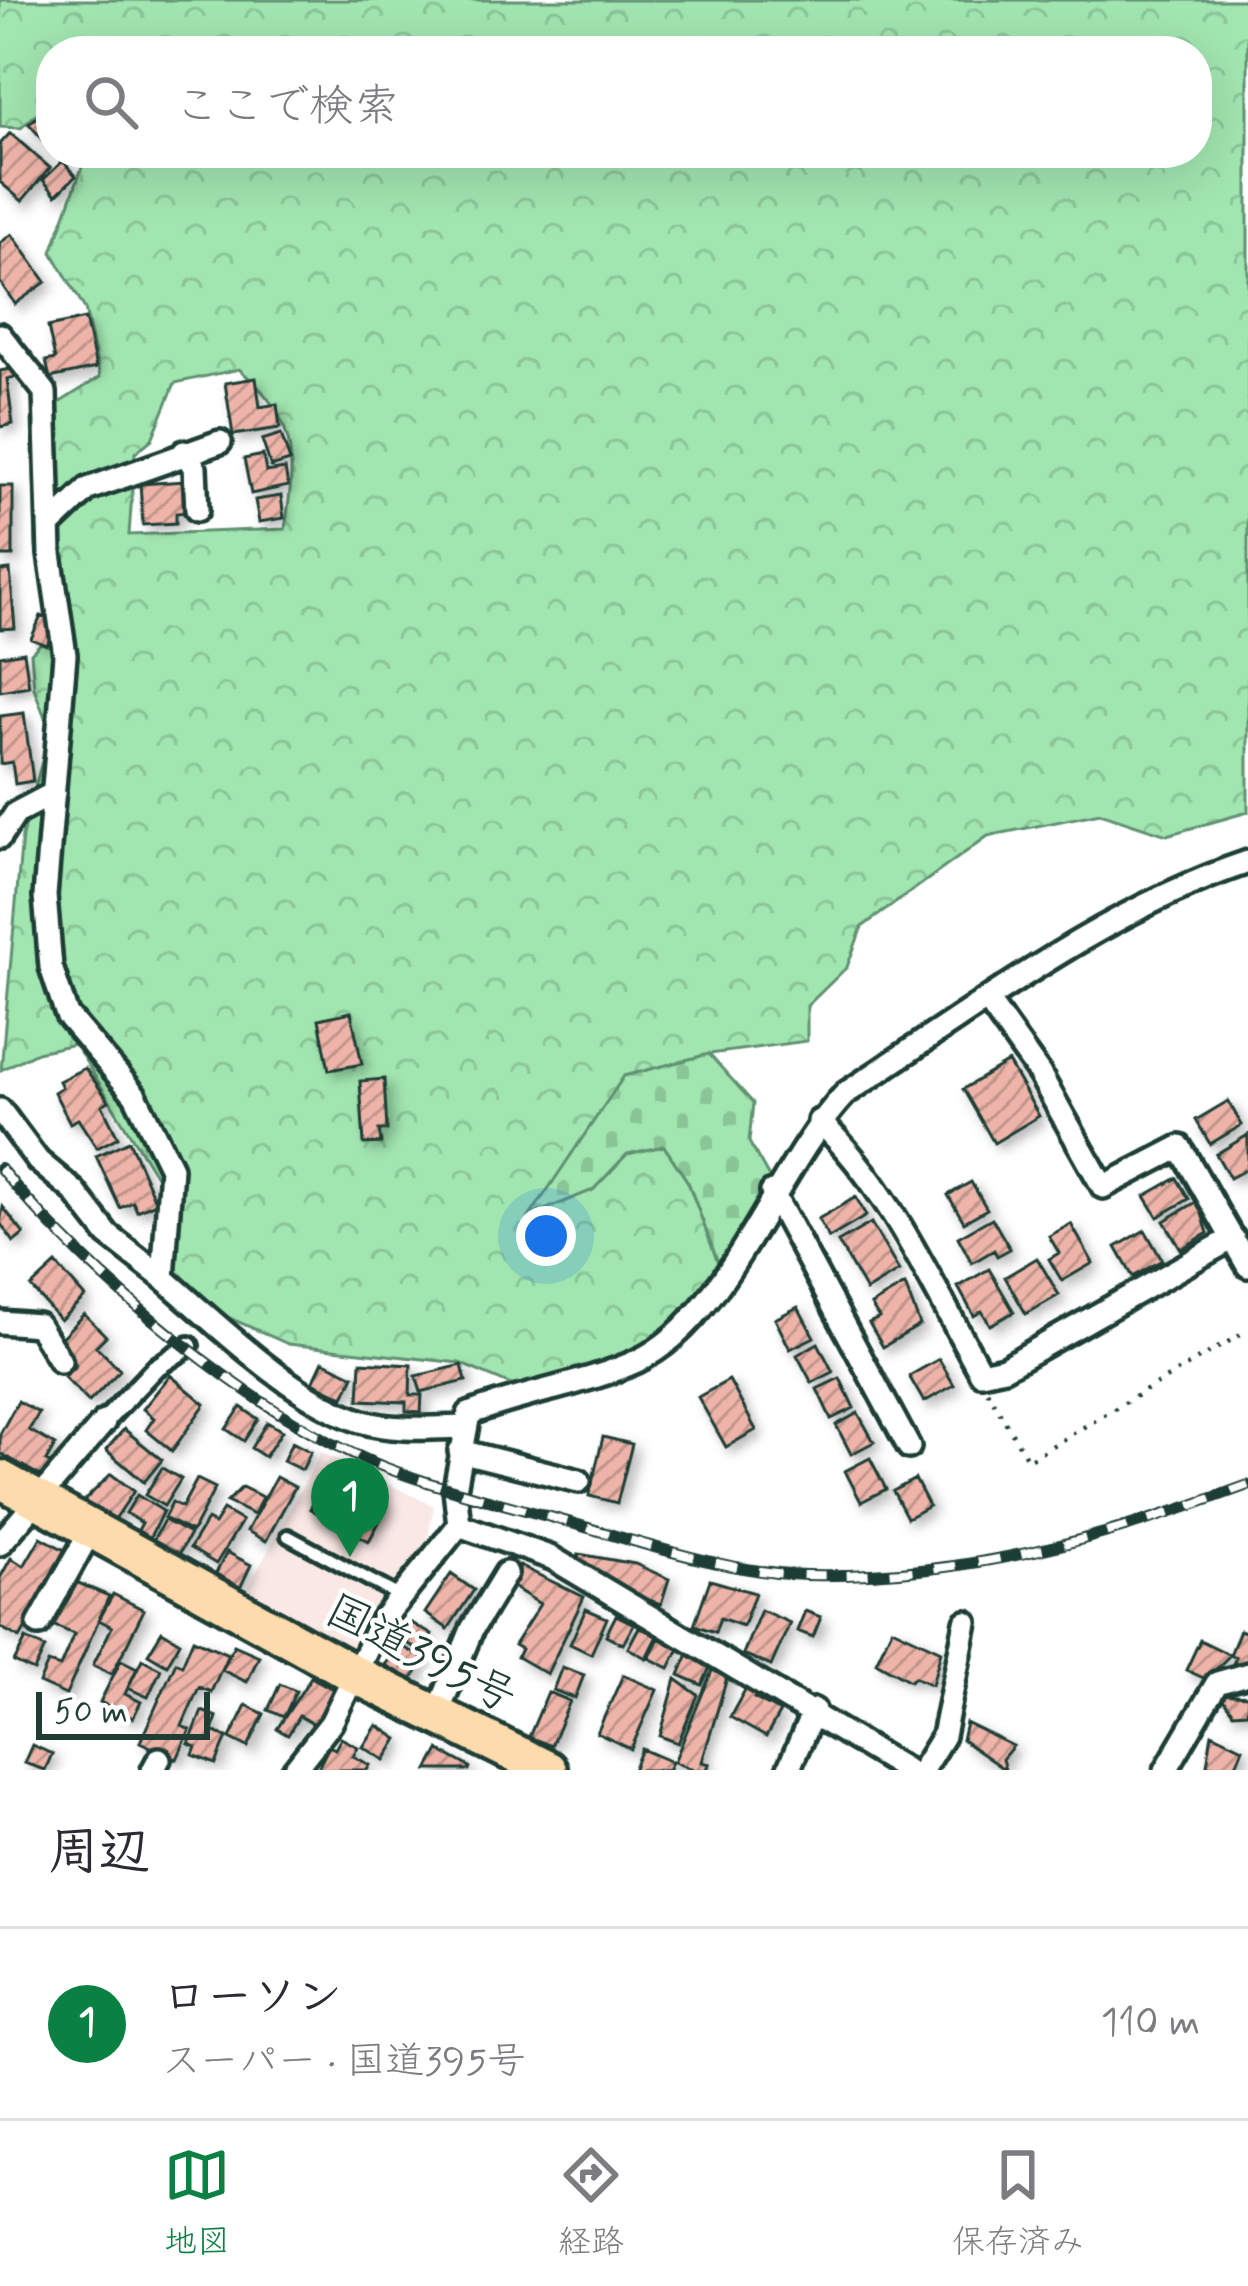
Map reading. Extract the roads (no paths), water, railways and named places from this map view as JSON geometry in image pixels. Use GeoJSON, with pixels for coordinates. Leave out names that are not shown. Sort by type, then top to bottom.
{"type":"FeatureCollection","features":[{"type":"Feature","properties":{"kind":"highway","name":"国道395号"},"geometry":{"type":"LineString","coordinates":[[0,1480],[358,1676],[544,1769]]}},
{"type":"Feature","properties":{"kind":"street"},"geometry":{"type":"LineString","coordinates":[[0,334],[45,392],[49,526],[65,655],[45,896],[51,967],[67,1015],[135,1095],[171,1168],[163,1278]]}},
{"type":"Feature","properties":{"kind":"street"},"geometry":{"type":"LineString","coordinates":[[49,526],[88,489],[220,442]]}},
{"type":"Feature","properties":{"kind":"street"},"geometry":{"type":"LineString","coordinates":[[184,452],[195,468],[197,510]]}},
{"type":"Feature","properties":{"kind":"street"},"geometry":{"type":"LineString","coordinates":[[0,837],[16,813],[54,793]]}},
{"type":"Feature","properties":{"kind":"street"},"geometry":{"type":"LineString","coordinates":[[294,1770],[358,1676],[380,1623],[459,1525],[455,1489],[469,1414],[637,1361],[678,1334],[738,1255],[819,1121],[847,1093],[1146,903],[1248,862]]}},
{"type":"Feature","properties":{"kind":"street"},"geometry":{"type":"LineString","coordinates":[[988,1001],[1039,1073],[1103,1187],[1180,1147],[1248,1266]]}},
{"type":"Feature","properties":{"kind":"street"},"geometry":{"type":"LineString","coordinates":[[0,1111],[38,1161],[74,1191],[108,1235],[281,1377],[358,1420],[406,1428],[463,1427]]}},
{"type":"Feature","properties":{"kind":"street"},"geometry":{"type":"LineString","coordinates":[[819,1121],[842,1143],[884,1201],[981,1373],[1004,1368],[1232,1238]]}},
{"type":"Feature","properties":{"kind":"street"},"geometry":{"type":"LineString","coordinates":[[772,1192],[909,1447]]}},
{"type":"Feature","properties":{"kind":"street"},"geometry":{"type":"LineString","coordinates":[[0,1322],[38,1325],[60,1361]]}},
{"type":"Feature","properties":{"kind":"street"},"geometry":{"type":"LineString","coordinates":[[0,1544],[155,1368],[189,1346]]}},
{"type":"Feature","properties":{"kind":"street"},"geometry":{"type":"LineString","coordinates":[[460,1451],[580,1481]]}},
{"type":"Feature","properties":{"kind":"street"},"geometry":{"type":"LineString","coordinates":[[459,1525],[552,1558],[814,1710],[907,1770]]}},
{"type":"Feature","properties":{"kind":"street"},"geometry":{"type":"LineString","coordinates":[[39,1624],[92,1528]]}},
{"type":"Feature","properties":{"kind":"street"},"geometry":{"type":"LineString","coordinates":[[437,1715],[472,1630],[506,1573]]}},
{"type":"Feature","properties":{"kind":"street"},"geometry":{"type":"LineString","coordinates":[[922,1770],[943,1736],[966,1622]]}},
{"type":"Feature","properties":{"kind":"street"},"geometry":{"type":"LineString","coordinates":[[1166,1770],[1216,1683],[1248,1674]]}},
{"type":"Feature","properties":{"kind":"street"},"geometry":{"type":"LineString","coordinates":[[788,1770],[814,1710]]}},
{"type":"Feature","properties":{"kind":"lane"},"geometry":{"type":"LineString","coordinates":[[288,1536],[401,1597]]}},
{"type":"Feature","properties":{"kind":"railway"},"geometry":{"type":"LineString","coordinates":[[0,1168],[79,1253],[176,1339],[281,1414],[333,1444],[434,1484],[694,1558],[806,1575],[922,1570],[1032,1552],[1139,1523],[1248,1485]]}},
{"type":"Feature","properties":{"kind":"place","name":"ローソン"},"geometry":{"type":"Point","coordinates":[350,1557]}}]}
